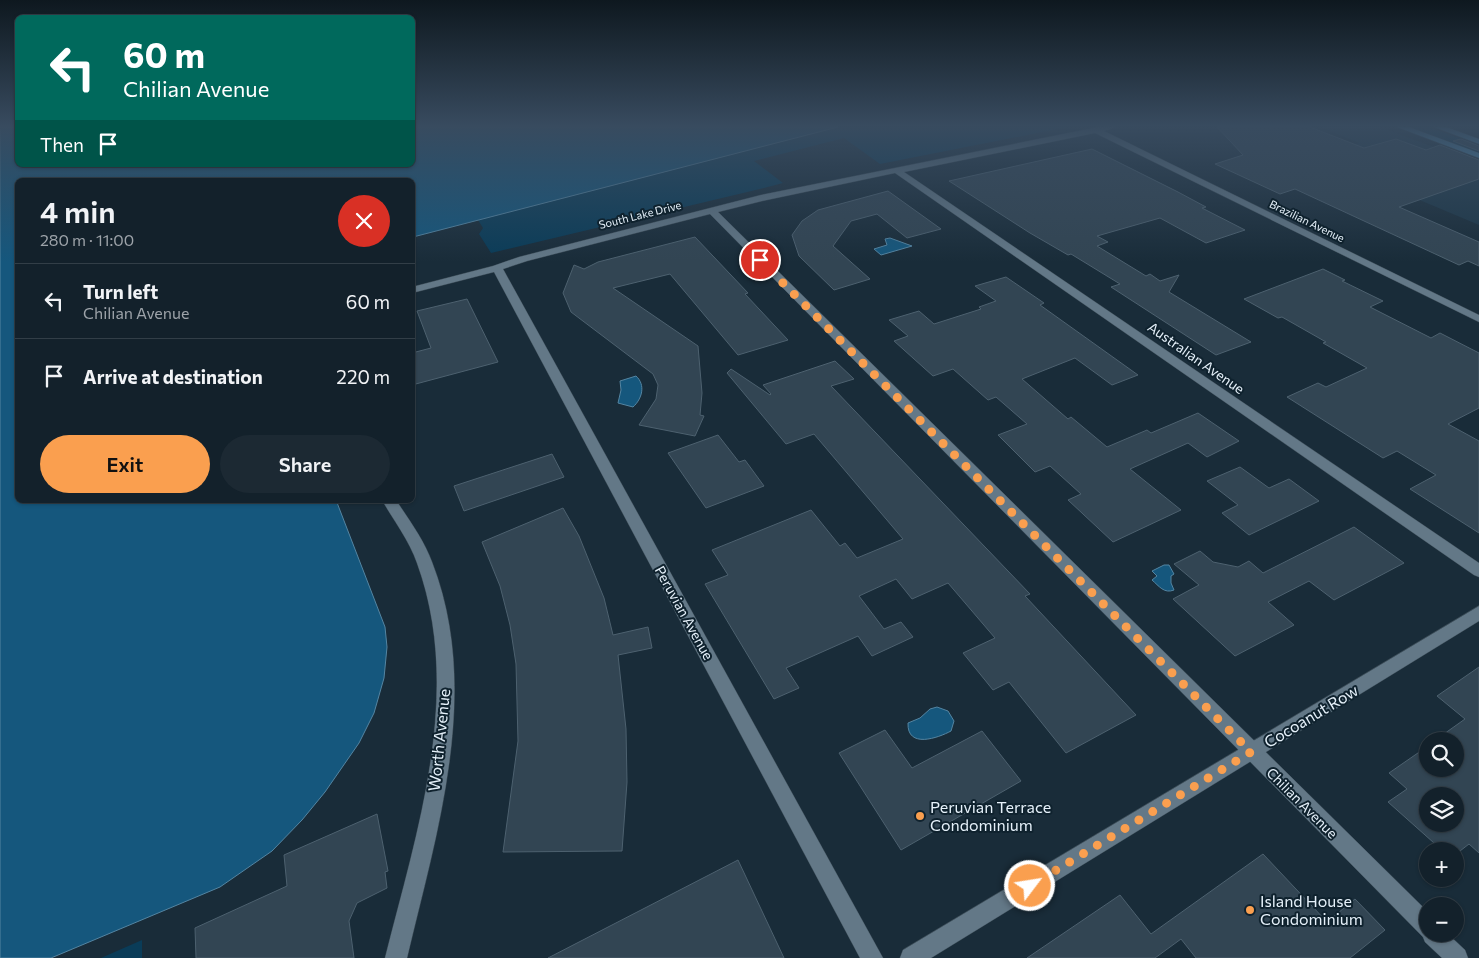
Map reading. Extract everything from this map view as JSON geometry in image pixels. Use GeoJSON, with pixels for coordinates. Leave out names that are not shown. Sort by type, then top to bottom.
{"type":"FeatureCollection","features":[{"type":"Feature","properties":{"kind":"street","name":"South Lake Drive"},"geometry":{"type":"LineString","coordinates":[[415,289],[710,210],[888,172]]}},
{"type":"Feature","properties":{"kind":"street","name":"Australian Avenue"},"geometry":{"type":"LineString","coordinates":[[898,172],[1479,571]]}},
{"type":"Feature","properties":{"kind":"street","name":"Brazilian Avenue"},"geometry":{"type":"LineString","coordinates":[[1180,172],[1479,319]]}},
{"type":"Feature","properties":{"kind":"street","name":"Chilian Avenue"},"geometry":{"type":"LineString","coordinates":[[710,210],[1419,919]]}},
{"type":"Feature","properties":{"kind":"street","name":"Peruvian Avenue"},"geometry":{"type":"LineString","coordinates":[[497,268],[872,958]]}},
{"type":"Feature","properties":{"kind":"street","name":"Worth Avenue"},"geometry":{"type":"LineString","coordinates":[[391,503],[424,561],[435,592],[444,644],[446,707],[438,779],[396,958]]}},
{"type":"Feature","properties":{"kind":"street","name":"Cocoanut Row"},"geometry":{"type":"LineString","coordinates":[[911,958],[1479,613]]}},
{"type":"Feature","properties":{"kind":"street"},"geometry":{"type":"LineString","coordinates":[[1441,942],[1457,958]]}},
{"type":"Feature","properties":{"kind":"shaded area"},"geometry":{"type":"Polygon","coordinates":[[[0,172],[665,172],[415,236],[415,178],[15,178],[15,503],[337,503],[385,627],[387,647],[384,678],[374,713],[359,743],[325,792],[302,820],[272,851],[220,887],[51,958],[0,958],[0,172]]]}},
{"type":"Feature","properties":{"kind":"shaded area"},"geometry":{"type":"Polygon","coordinates":[[[665,172],[768,172],[783,183],[491,253],[479,234],[483,228],[478,220],[665,172]]]}},
{"type":"Feature","properties":{"kind":"shaded area"},"geometry":{"type":"Polygon","coordinates":[[[1352,172],[1479,172],[1479,225],[1352,172]]]}},
{"type":"Feature","properties":{"kind":"shaded area"},"geometry":{"type":"Polygon","coordinates":[[[890,238],[912,246],[881,255],[874,249],[887,245],[885,239],[890,238]]]}},
{"type":"Feature","properties":{"kind":"shaded area"},"geometry":{"type":"Polygon","coordinates":[[[636,376],[642,388],[639,400],[633,407],[618,403],[621,390],[620,381],[636,376]]]}},
{"type":"Feature","properties":{"kind":"shaded area"},"geometry":{"type":"Polygon","coordinates":[[[1164,565],[1169,565],[1174,574],[1171,576],[1171,583],[1174,590],[1164,590],[1152,580],[1157,576],[1152,571],[1164,565]]]}},
{"type":"Feature","properties":{"kind":"shaded area"},"geometry":{"type":"Polygon","coordinates":[[[937,707],[948,711],[954,721],[951,731],[924,739],[912,736],[908,723],[920,718],[930,709],[937,707]]]}},
{"type":"Feature","properties":{"kind":"shaded area"},"geometry":{"type":"Polygon","coordinates":[[[142,940],[142,958],[101,958],[142,940]]]}},
{"type":"Feature","properties":{"kind":"building"},"geometry":{"type":"Polygon","coordinates":[[[991,172],[1137,172],[1178,192],[1206,207],[1202,208],[1245,230],[1206,243],[1160,218],[1097,236],[1108,242],[1097,246],[1146,276],[1150,274],[1160,281],[1179,275],[1169,292],[1251,342],[1216,355],[1111,287],[1120,284],[1071,254],[1068,255],[1030,233],[949,181],[991,172]]]}},
{"type":"Feature","properties":{"kind":"building"},"geometry":{"type":"Polygon","coordinates":[[[1232,172],[1479,172],[1479,179],[1399,207],[1479,242],[1479,266],[1468,261],[1459,265],[1295,189],[1280,194],[1232,172]]]}},
{"type":"Feature","properties":{"kind":"building"},"geometry":{"type":"Polygon","coordinates":[[[888,191],[941,229],[907,238],[877,214],[851,221],[833,246],[870,279],[834,290],[799,256],[792,235],[802,221],[818,210],[888,191]]]}},
{"type":"Feature","properties":{"kind":"building"},"geometry":{"type":"Polygon","coordinates":[[[695,237],[748,293],[745,294],[788,340],[738,355],[670,274],[613,288],[698,346],[702,393],[700,415],[704,416],[695,436],[639,425],[656,399],[658,385],[653,374],[571,312],[563,293],[574,265],[584,269],[598,262],[695,237]]]}},
{"type":"Feature","properties":{"kind":"building"},"geometry":{"type":"Polygon","coordinates":[[[1323,269],[1345,280],[1342,281],[1383,301],[1370,307],[1431,338],[1440,333],[1479,353],[1479,408],[1448,424],[1479,441],[1479,533],[1410,489],[1436,475],[1397,451],[1383,458],[1287,397],[1318,383],[1326,387],[1367,368],[1282,317],[1278,318],[1244,299],[1323,269]]]}},
{"type":"Feature","properties":{"kind":"building"},"geometry":{"type":"Polygon","coordinates":[[[1006,277],[1044,303],[1040,305],[1138,375],[1112,385],[1075,358],[1022,379],[1068,419],[1071,417],[1107,447],[1147,430],[1151,433],[1198,413],[1239,441],[1207,457],[1188,443],[1130,469],[1181,510],[1113,542],[1068,500],[1081,494],[1050,466],[1035,472],[998,435],[1027,424],[996,397],[988,400],[953,369],[933,376],[894,341],[908,336],[889,320],[919,311],[934,324],[981,309],[979,307],[996,301],[975,286],[1006,277]]]}},
{"type":"Feature","properties":{"kind":"building"},"geometry":{"type":"Polygon","coordinates":[[[467,299],[498,362],[415,384],[415,352],[431,348],[417,311],[467,299]]]}},
{"type":"Feature","properties":{"kind":"building"},"geometry":{"type":"Polygon","coordinates":[[[835,361],[854,379],[831,386],[1030,594],[1025,596],[1136,715],[1066,753],[1009,682],[993,690],[963,653],[995,638],[948,583],[912,599],[896,579],[859,596],[884,629],[901,622],[913,637],[872,656],[858,636],[786,668],[799,688],[774,699],[705,584],[728,575],[712,550],[811,510],[840,546],[845,543],[857,558],[903,539],[814,434],[786,444],[727,373],[731,369],[770,395],[763,385],[835,361]]]}},
{"type":"Feature","properties":{"kind":"building"},"geometry":{"type":"Polygon","coordinates":[[[718,435],[739,462],[745,460],[764,486],[706,508],[668,453],[718,435]]]}},
{"type":"Feature","properties":{"kind":"building"},"geometry":{"type":"Polygon","coordinates":[[[552,454],[564,477],[464,511],[454,486],[552,454]]]}},
{"type":"Feature","properties":{"kind":"building"},"geometry":{"type":"Polygon","coordinates":[[[1240,467],[1269,488],[1289,479],[1319,501],[1249,535],[1222,513],[1238,505],[1207,481],[1240,467]]]}},
{"type":"Feature","properties":{"kind":"building"},"geometry":{"type":"Polygon","coordinates":[[[563,508],[579,536],[604,598],[613,635],[648,627],[652,648],[618,655],[626,729],[627,782],[622,851],[503,852],[518,741],[516,664],[510,625],[500,586],[482,542],[563,508]]]}},
{"type":"Feature","properties":{"kind":"building"},"geometry":{"type":"Polygon","coordinates":[[[1354,527],[1404,563],[1334,600],[1309,581],[1268,602],[1294,625],[1235,656],[1173,599],[1199,585],[1174,564],[1200,551],[1213,562],[1238,567],[1249,561],[1263,573],[1354,527]]]}},
{"type":"Feature","properties":{"kind":"building"},"geometry":{"type":"Polygon","coordinates":[[[1479,667],[1479,853],[1469,844],[1464,848],[1464,842],[1433,842],[1422,832],[1464,832],[1464,787],[1419,787],[1419,830],[1388,802],[1407,789],[1389,773],[1419,752],[1419,777],[1464,777],[1464,732],[1447,732],[1465,719],[1437,696],[1479,667]]]}},
{"type":"Feature","properties":{"kind":"building","name":"Peruvian Terrace Condominium"},"geometry":{"type":"Polygon","coordinates":[[[885,730],[912,768],[982,731],[1021,781],[901,850],[839,753],[885,730]]]}},
{"type":"Feature","properties":{"kind":"building"},"geometry":{"type":"Polygon","coordinates":[[[377,814],[388,871],[385,872],[387,888],[357,903],[349,921],[354,958],[196,958],[195,928],[287,886],[284,855],[377,814]]]}},
{"type":"Feature","properties":{"kind":"building","name":"Island House Condominium"},"geometry":{"type":"Polygon","coordinates":[[[1263,854],[1327,922],[1355,899],[1385,930],[1350,958],[1196,958],[1181,939],[1155,958],[1027,958],[1120,895],[1151,934],[1263,854]]]}},
{"type":"Feature","properties":{"kind":"building"},"geometry":{"type":"Polygon","coordinates":[[[738,860],[784,958],[548,958],[738,860]]]}},
{"type":"Feature","properties":{"kind":"place","name":"Peruvian Terrace Condominium"},"geometry":{"type":"Point","coordinates":[920,816]}},
{"type":"Feature","properties":{"kind":"place","name":"Island House Condominium"},"geometry":{"type":"Point","coordinates":[1250,910]}},
{"type":"Feature","properties":{"kind":"route"},"geometry":{"type":"LineString","coordinates":[[760,260],[1251,752],[1030,886]]}}]}
